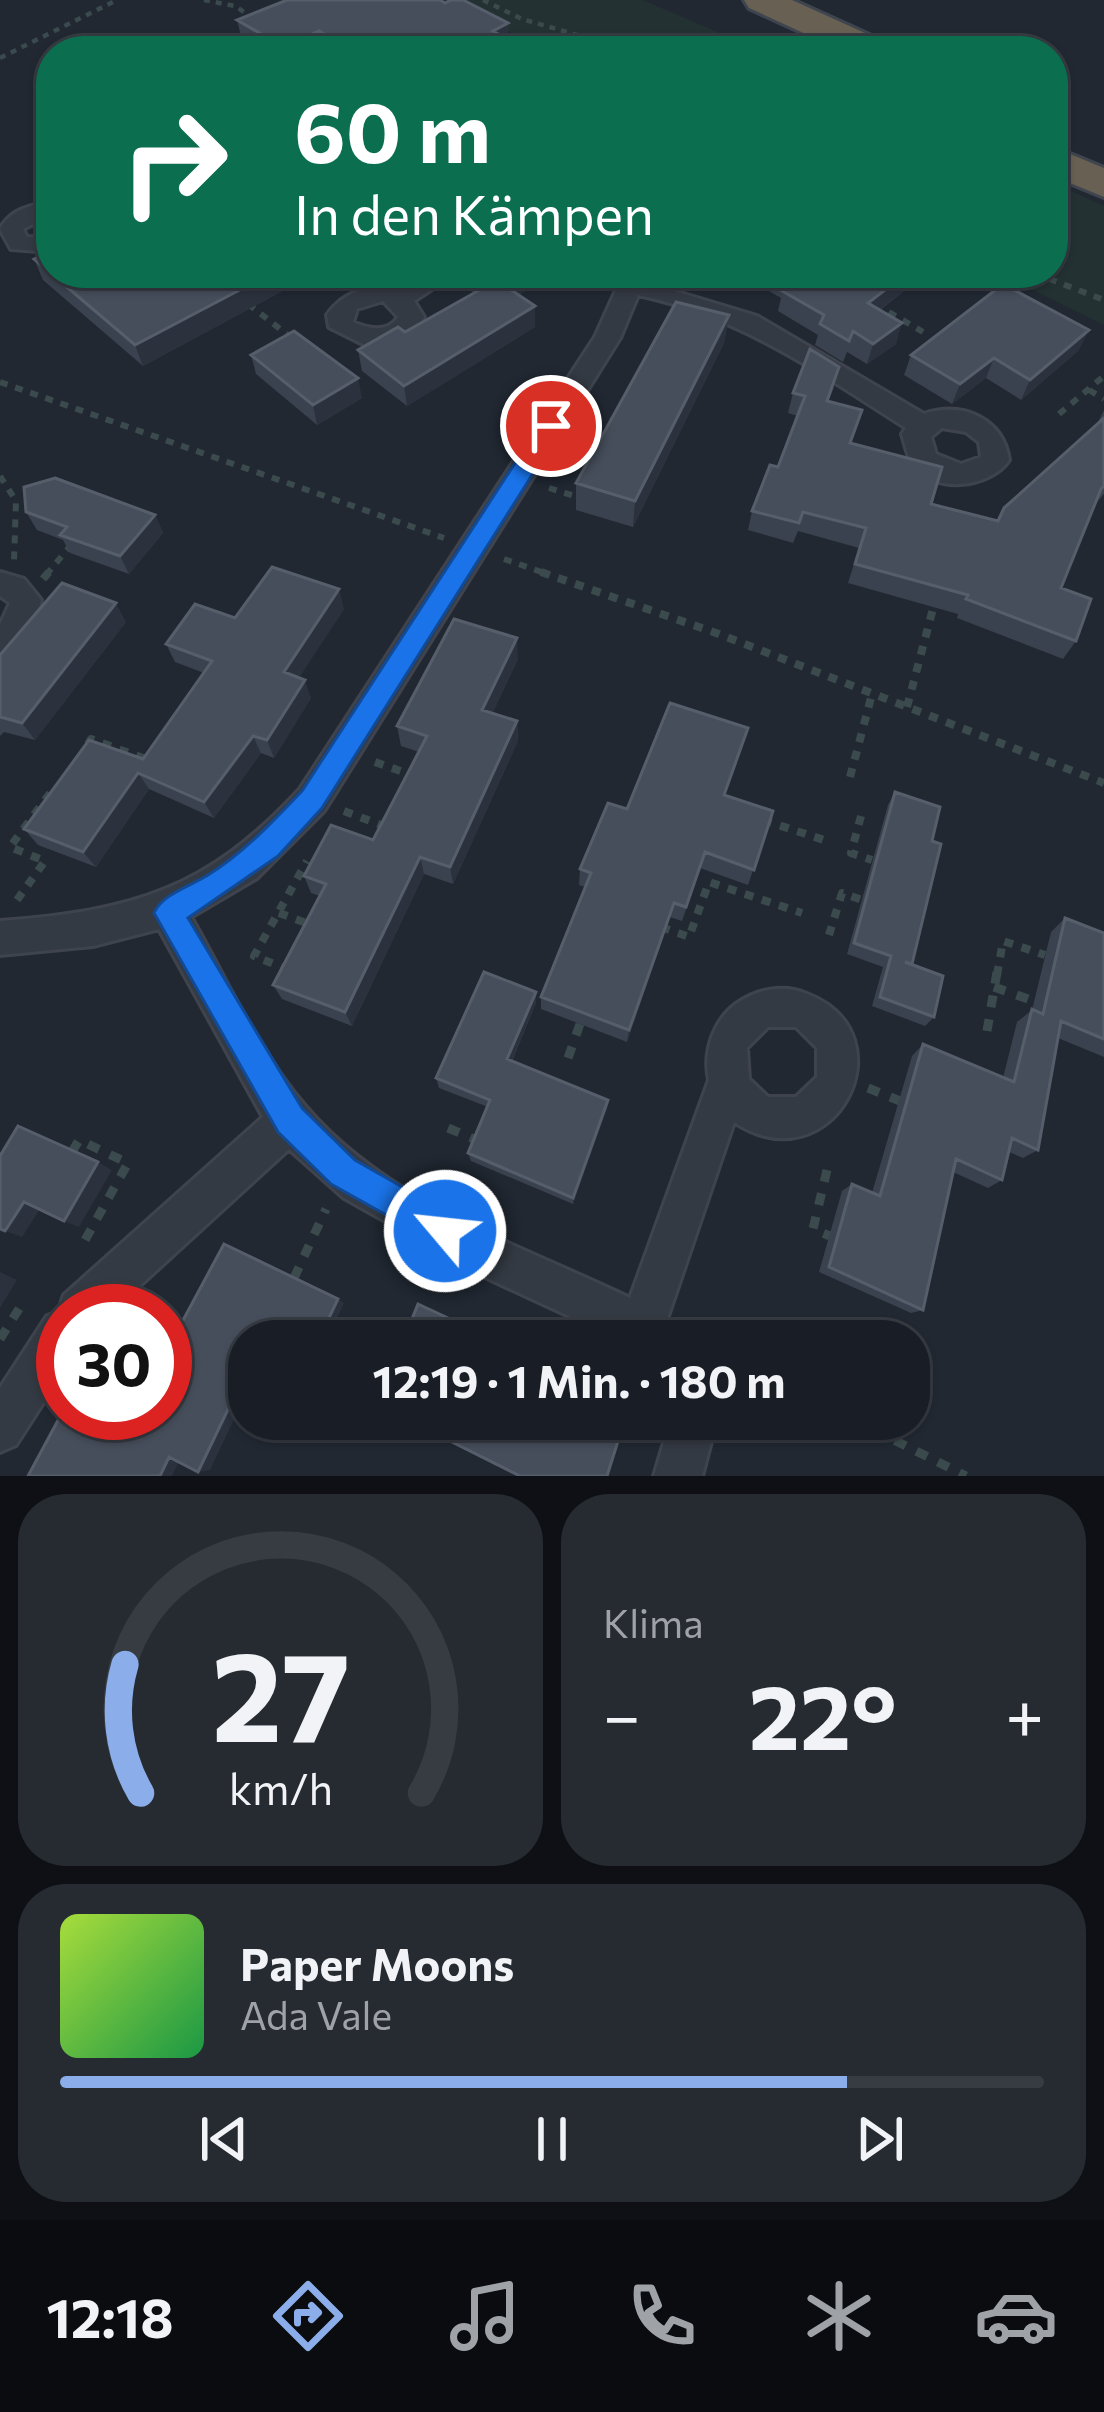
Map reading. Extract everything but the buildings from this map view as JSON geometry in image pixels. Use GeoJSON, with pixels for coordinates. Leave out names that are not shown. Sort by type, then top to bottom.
{"type":"FeatureCollection","features":[{"type":"Feature","properties":{"kind":"highway"},"geometry":{"type":"LineString","coordinates":[[749,6],[796,36]]}},
{"type":"Feature","properties":{"kind":"highway"},"geometry":{"type":"LineString","coordinates":[[749,6],[832,36]]}},
{"type":"Feature","properties":{"kind":"highway"},"geometry":{"type":"LineString","coordinates":[[1068,140],[1104,156]]}},
{"type":"Feature","properties":{"kind":"highway"},"geometry":{"type":"LineString","coordinates":[[1068,167],[1104,184]]}},
{"type":"Feature","properties":{"kind":"street"},"geometry":{"type":"LineString","coordinates":[[36,211],[11,228],[20,244],[36,245]]}},
{"type":"Feature","properties":{"kind":"street"},"geometry":{"type":"LineString","coordinates":[[400,298],[418,288]]}},
{"type":"Feature","properties":{"kind":"street"},"geometry":{"type":"LineString","coordinates":[[6,923],[82,934],[169,913],[221,884],[268,847],[312,800],[474,548],[615,325],[626,288]]}},
{"type":"Feature","properties":{"kind":"street"},"geometry":{"type":"LineString","coordinates":[[664,288],[737,312],[922,426]]}},
{"type":"Feature","properties":{"kind":"street"},"geometry":{"type":"LineString","coordinates":[[0,644],[23,622],[13,590]]}},
{"type":"Feature","properties":{"kind":"street"},"geometry":{"type":"LineString","coordinates":[[169,913],[290,1120],[343,1172],[408,1213],[622,1320]]}},
{"type":"Feature","properties":{"kind":"street"},"geometry":{"type":"LineString","coordinates":[[654,1320],[729,1078]]}},
{"type":"Feature","properties":{"kind":"street"},"geometry":{"type":"LineString","coordinates":[[110,1284],[290,1120]]}},
{"type":"Feature","properties":{"kind":"street"},"geometry":{"type":"LineString","coordinates":[[0,1429],[36,1374]]}},
{"type":"Feature","properties":{"kind":"street"},"geometry":{"type":"LineString","coordinates":[[678,1476],[688,1440]]}},
{"type":"Feature","properties":{"kind":"path"},"geometry":{"type":"LineString","coordinates":[[44,36],[117,0]]}},
{"type":"Feature","properties":{"kind":"path"},"geometry":{"type":"LineString","coordinates":[[204,0],[235,6],[267,28]]}},
{"type":"Feature","properties":{"kind":"path"},"geometry":{"type":"LineString","coordinates":[[235,6],[250,0]]}},
{"type":"Feature","properties":{"kind":"path"},"geometry":{"type":"LineString","coordinates":[[483,0],[523,23],[592,36]]}},
{"type":"Feature","properties":{"kind":"path"},"geometry":{"type":"LineString","coordinates":[[0,58],[36,40]]}},
{"type":"Feature","properties":{"kind":"path"},"geometry":{"type":"LineString","coordinates":[[1068,286],[1104,300]]}},
{"type":"Feature","properties":{"kind":"path"},"geometry":{"type":"LineString","coordinates":[[863,297],[923,332]]}},
{"type":"Feature","properties":{"kind":"path"},"geometry":{"type":"LineString","coordinates":[[240,298],[304,347]]}},
{"type":"Feature","properties":{"kind":"path"},"geometry":{"type":"LineString","coordinates":[[1059,414],[1104,376]]}},
{"type":"Feature","properties":{"kind":"path"},"geometry":{"type":"LineString","coordinates":[[0,382],[474,548],[1104,782]]}},
{"type":"Feature","properties":{"kind":"path"},"geometry":{"type":"LineString","coordinates":[[1088,390],[1104,399]]}},
{"type":"Feature","properties":{"kind":"path"},"geometry":{"type":"LineString","coordinates":[[0,476],[16,502],[13,590]]}},
{"type":"Feature","properties":{"kind":"path"},"geometry":{"type":"LineString","coordinates":[[13,590],[81,533]]}},
{"type":"Feature","properties":{"kind":"path"},"geometry":{"type":"LineString","coordinates":[[908,707],[940,582]]}},
{"type":"Feature","properties":{"kind":"path"},"geometry":{"type":"LineString","coordinates":[[850,777],[872,694]]}},
{"type":"Feature","properties":{"kind":"path"},"geometry":{"type":"LineString","coordinates":[[78,757],[91,739],[154,762]]}},
{"type":"Feature","properties":{"kind":"path"},"geometry":{"type":"LineString","coordinates":[[6,923],[45,861],[10,847],[65,774]]}},
{"type":"Feature","properties":{"kind":"path"},"geometry":{"type":"LineString","coordinates":[[312,800],[393,830]]}},
{"type":"Feature","properties":{"kind":"path"},"geometry":{"type":"LineString","coordinates":[[38,810],[58,817]]}},
{"type":"Feature","properties":{"kind":"path"},"geometry":{"type":"LineString","coordinates":[[744,814],[827,841]]}},
{"type":"Feature","properties":{"kind":"path"},"geometry":{"type":"LineString","coordinates":[[860,816],[851,853],[872,860]]}},
{"type":"Feature","properties":{"kind":"path"},"geometry":{"type":"LineString","coordinates":[[296,973],[254,956],[307,861]]}},
{"type":"Feature","properties":{"kind":"path"},"geometry":{"type":"LineString","coordinates":[[655,924],[689,937],[709,882],[802,913]]}},
{"type":"Feature","properties":{"kind":"path"},"geometry":{"type":"LineString","coordinates":[[830,935],[842,892],[862,900]]}},
{"type":"Feature","properties":{"kind":"path"},"geometry":{"type":"LineString","coordinates":[[279,913],[319,928]]}},
{"type":"Feature","properties":{"kind":"path"},"geometry":{"type":"LineString","coordinates":[[987,1031],[1003,941],[1046,955]]}},
{"type":"Feature","properties":{"kind":"path"},"geometry":{"type":"LineString","coordinates":[[994,988],[1034,1001]]}},
{"type":"Feature","properties":{"kind":"path"},"geometry":{"type":"LineString","coordinates":[[568,1058],[580,1024]]}},
{"type":"Feature","properties":{"kind":"path"},"geometry":{"type":"LineString","coordinates":[[448,1129],[479,1141]]}},
{"type":"Feature","properties":{"kind":"path"},"geometry":{"type":"LineString","coordinates":[[73,1152],[79,1140],[128,1163],[80,1249]]}},
{"type":"Feature","properties":{"kind":"path"},"geometry":{"type":"LineString","coordinates":[[827,1170],[814,1229],[830,1236]]}},
{"type":"Feature","properties":{"kind":"path"},"geometry":{"type":"LineString","coordinates":[[294,1278],[343,1172]]}},
{"type":"Feature","properties":{"kind":"path"},"geometry":{"type":"LineString","coordinates":[[0,1339],[22,1304]]}},
{"type":"Feature","properties":{"kind":"path"},"geometry":{"type":"LineString","coordinates":[[894,1440],[966,1476]]}},
{"type":"Feature","properties":{"kind":"shaded area"},"geometry":{"type":"Polygon","coordinates":[[[444,0],[643,0],[727,36],[517,36],[444,0]]]}},
{"type":"Feature","properties":{"kind":"shaded area"},"geometry":{"type":"Polygon","coordinates":[[[1068,190],[1104,206],[1104,325],[1029,288],[1068,288],[1068,190]]]}},
{"type":"Feature","properties":{"kind":"route"},"geometry":{"type":"LineString","coordinates":[[445,1231],[343,1172],[290,1120],[169,913],[221,884],[268,847],[312,800],[551,426]]}}]}
